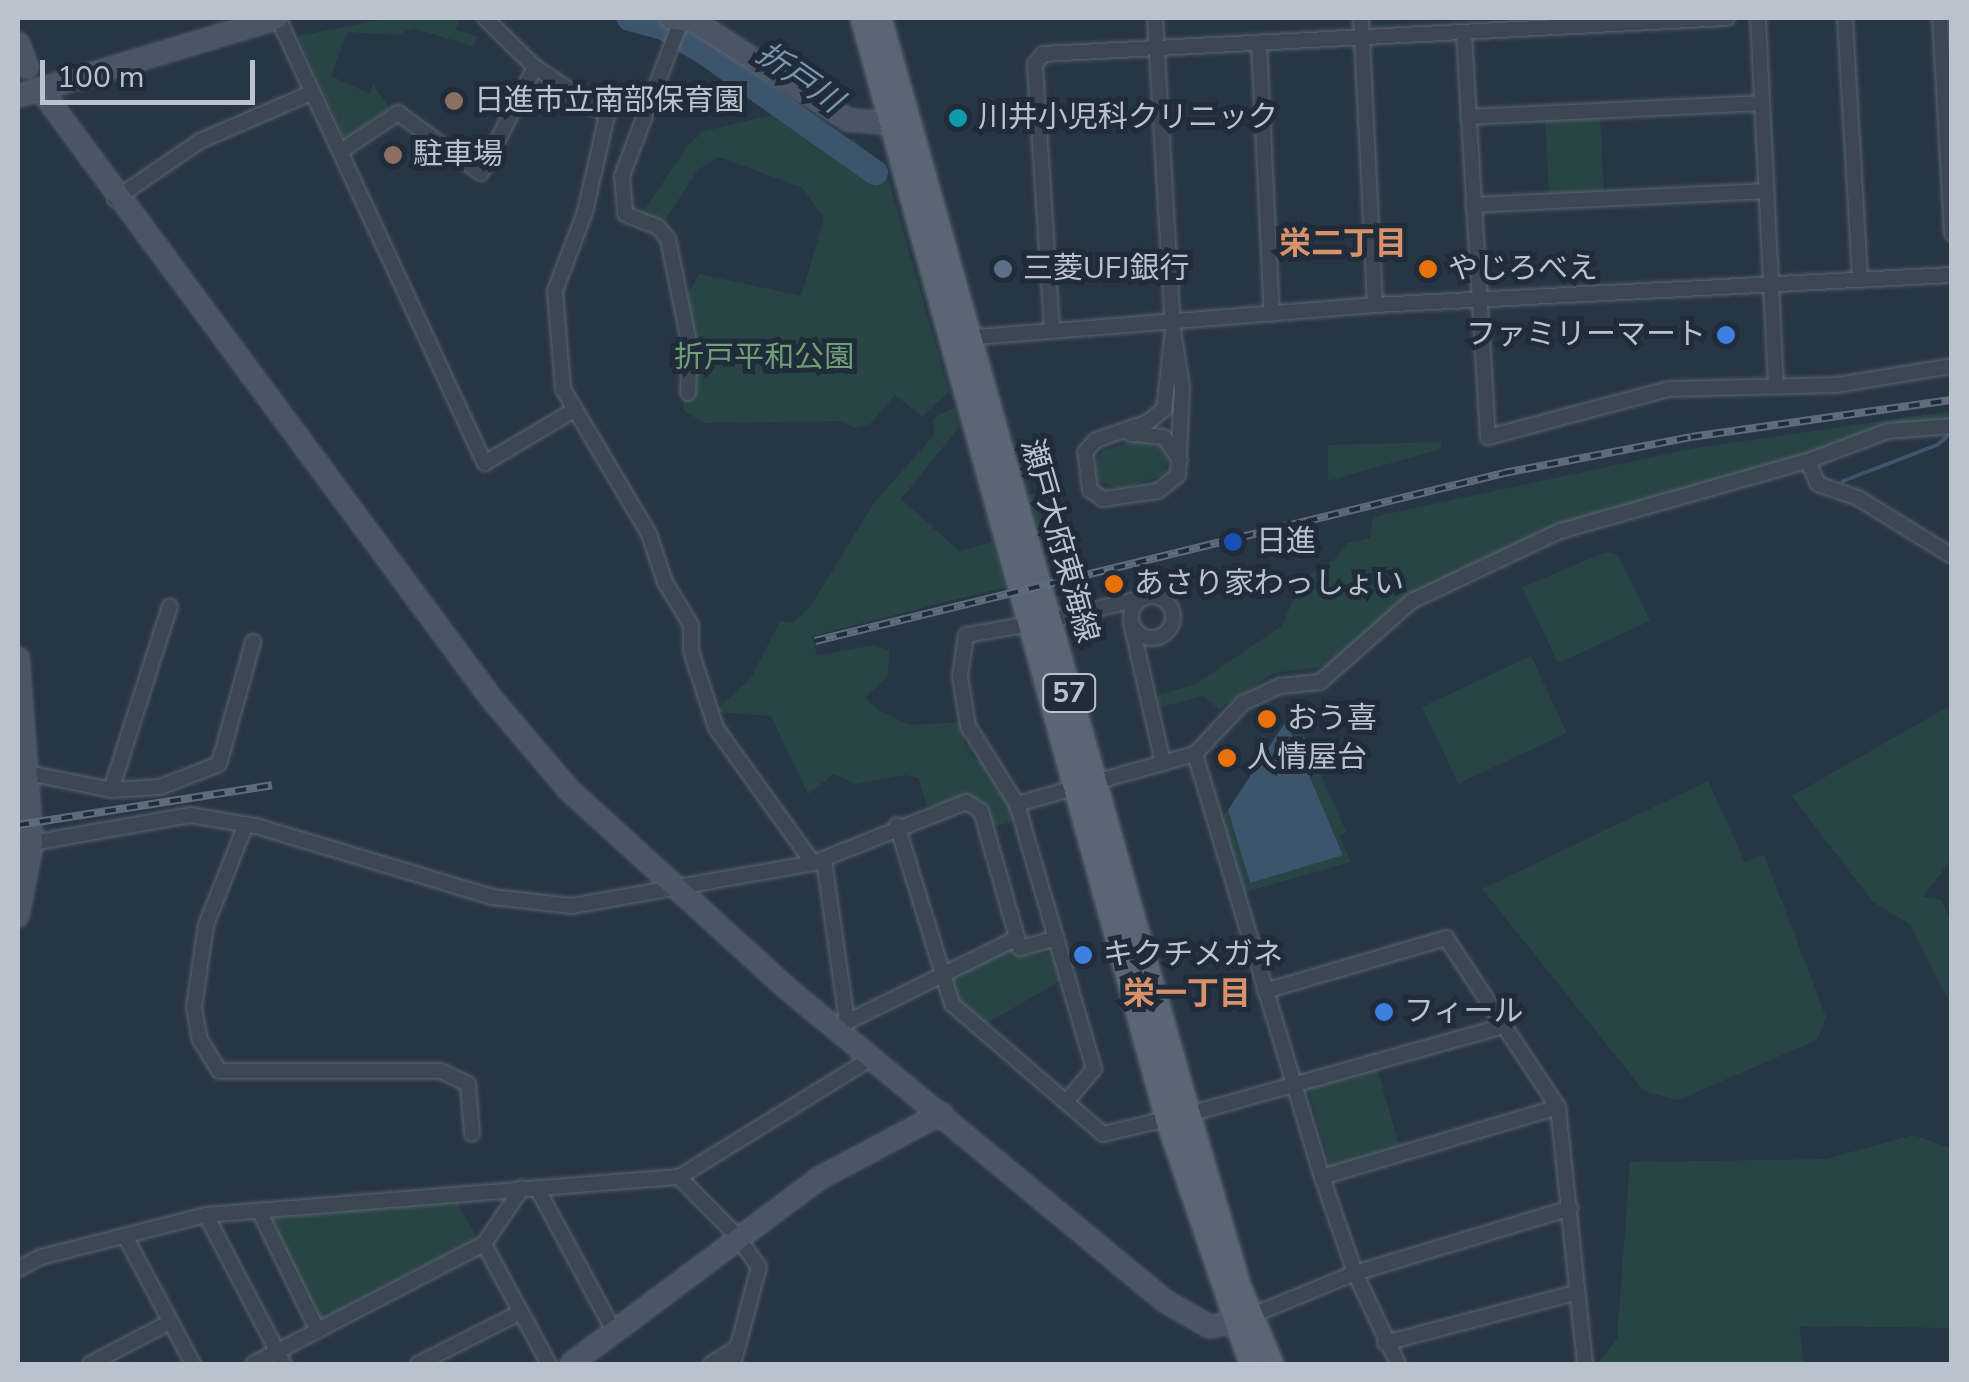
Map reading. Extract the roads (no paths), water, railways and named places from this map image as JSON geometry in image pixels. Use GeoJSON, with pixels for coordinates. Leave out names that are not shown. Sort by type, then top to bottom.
{"type":"FeatureCollection","features":[{"type":"Feature","properties":{"kind":"main road","name":"瀬戸大府東海線"},"geometry":{"type":"LineString","coordinates":[[862,18],[888,124],[960,339]]}},
{"type":"Feature","properties":{"kind":"main road","name":"瀬戸大府東海線"},"geometry":{"type":"LineString","coordinates":[[880,18],[960,339],[1178,1117],[1242,1319],[1251,1364]]}},
{"type":"Feature","properties":{"kind":"main road","name":"瀬戸大府東海線"},"geometry":{"type":"LineString","coordinates":[[1242,1319],[1272,1364]]}},
{"type":"Feature","properties":{"kind":"street"},"geometry":{"type":"LineString","coordinates":[[18,96],[278,18],[486,463],[574,410]]}},
{"type":"Feature","properties":{"kind":"street"},"geometry":{"type":"LineString","coordinates":[[485,18],[535,67],[606,115],[605,141],[555,291],[563,389],[649,534],[665,582],[691,626],[691,652],[716,728],[818,861],[841,1024]]}},
{"type":"Feature","properties":{"kind":"street"},"geometry":{"type":"LineString","coordinates":[[1155,18],[1161,47],[1173,325],[1167,404],[1148,422],[1090,444],[1084,456],[1090,490],[1103,500],[1165,488],[1176,480],[1180,460],[1181,353],[1173,325]]}},
{"type":"Feature","properties":{"kind":"street"},"geometry":{"type":"LineString","coordinates":[[1361,18],[1375,305]]}},
{"type":"Feature","properties":{"kind":"street"},"geometry":{"type":"LineString","coordinates":[[1052,329],[1036,60],[1048,53],[1464,34],[1606,20],[1727,18]]}},
{"type":"Feature","properties":{"kind":"street"},"geometry":{"type":"LineString","coordinates":[[1758,18],[1776,384]]}},
{"type":"Feature","properties":{"kind":"street"},"geometry":{"type":"LineString","coordinates":[[1845,18],[1860,280]]}},
{"type":"Feature","properties":{"kind":"street"},"geometry":{"type":"LineString","coordinates":[[1940,18],[1948,96],[1952,234]]}},
{"type":"Feature","properties":{"kind":"street"},"geometry":{"type":"LineString","coordinates":[[688,393],[690,347],[668,240],[658,227],[625,214],[623,164],[678,20],[696,22],[848,120],[888,124]]}},
{"type":"Feature","properties":{"kind":"street"},"geometry":{"type":"LineString","coordinates":[[1464,34],[1484,432],[1490,439],[1668,389],[1836,385],[1952,366]]}},
{"type":"Feature","properties":{"kind":"street"},"geometry":{"type":"LineString","coordinates":[[18,42],[27,67]]}},
{"type":"Feature","properties":{"kind":"street"},"geometry":{"type":"LineString","coordinates":[[1259,43],[1272,314]]}},
{"type":"Feature","properties":{"kind":"street"},"geometry":{"type":"LineString","coordinates":[[341,151],[398,114],[481,173],[535,67]]}},
{"type":"Feature","properties":{"kind":"street"},"geometry":{"type":"LineString","coordinates":[[40,89],[115,199],[491,698],[569,790],[669,886],[841,1024],[873,1057],[1165,1301],[1210,1327],[1242,1319],[1354,1272],[1570,1208]]}},
{"type":"Feature","properties":{"kind":"street"},"geometry":{"type":"LineString","coordinates":[[115,199],[200,142],[313,92]]}},
{"type":"Feature","properties":{"kind":"street"},"geometry":{"type":"LineString","coordinates":[[1468,116],[1762,103]]}},
{"type":"Feature","properties":{"kind":"street"},"geometry":{"type":"LineString","coordinates":[[605,141],[623,164]]}},
{"type":"Feature","properties":{"kind":"street"},"geometry":{"type":"LineString","coordinates":[[1473,205],[1767,191]]}},
{"type":"Feature","properties":{"kind":"street"},"geometry":{"type":"LineString","coordinates":[[960,339],[1052,329],[1173,325],[1375,305],[1952,275]]}},
{"type":"Feature","properties":{"kind":"street"},"geometry":{"type":"LineString","coordinates":[[1017,804],[1195,754],[1243,703],[1280,686],[1320,682],[1412,602],[1560,530],[1808,461],[1888,431],[1952,426]]}},
{"type":"Feature","properties":{"kind":"street"},"geometry":{"type":"LineString","coordinates":[[1115,433],[1156,433],[1172,443],[1180,460]]}},
{"type":"Feature","properties":{"kind":"street"},"geometry":{"type":"LineString","coordinates":[[1808,461],[1818,484],[1858,498],[1952,556]]}},
{"type":"Feature","properties":{"kind":"street"},"geometry":{"type":"LineString","coordinates":[[1146,597],[1135,604],[1132,623],[1163,763]]}},
{"type":"Feature","properties":{"kind":"street"},"geometry":{"type":"LineString","coordinates":[[1066,1102],[1094,1069],[1017,804],[968,726],[959,645],[966,635],[1146,597],[1170,606],[1168,630],[1151,638],[1132,623]]}},
{"type":"Feature","properties":{"kind":"street"},"geometry":{"type":"LineString","coordinates":[[111,790],[170,606]]}},
{"type":"Feature","properties":{"kind":"street"},"geometry":{"type":"LineString","coordinates":[[24,771],[111,790],[160,787],[220,764],[253,642]]}},
{"type":"Feature","properties":{"kind":"street"},"geometry":{"type":"LineString","coordinates":[[18,658],[32,844],[18,916]]}},
{"type":"Feature","properties":{"kind":"street"},"geometry":{"type":"LineString","coordinates":[[1195,754],[1265,991],[1298,1082],[1322,1177],[1354,1272],[1398,1364]]}},
{"type":"Feature","properties":{"kind":"street"},"geometry":{"type":"LineString","coordinates":[[32,844],[190,815],[246,824],[528,905],[612,902],[669,886],[818,861],[897,825],[966,802],[981,811],[1020,948],[1057,938]]}},
{"type":"Feature","properties":{"kind":"street"},"geometry":{"type":"LineString","coordinates":[[246,824],[206,926],[194,1007],[200,1040],[219,1072],[441,1072],[468,1084],[472,1134]]}},
{"type":"Feature","properties":{"kind":"street"},"geometry":{"type":"LineString","coordinates":[[897,825],[940,976],[952,1004],[1103,1134],[1178,1117],[1505,1026]]}},
{"type":"Feature","properties":{"kind":"street"},"geometry":{"type":"LineString","coordinates":[[841,1024],[1018,938]]}},
{"type":"Feature","properties":{"kind":"street"},"geometry":{"type":"LineString","coordinates":[[1265,991],[1446,938],[1558,1108],[1570,1208],[1574,1293],[1586,1364]]}},
{"type":"Feature","properties":{"kind":"street"},"geometry":{"type":"LineString","coordinates":[[18,1269],[206,1215],[261,1215],[529,1188],[679,1178],[873,1057]]}},
{"type":"Feature","properties":{"kind":"street"},"geometry":{"type":"LineString","coordinates":[[1322,1177],[1558,1108]]}},
{"type":"Feature","properties":{"kind":"street"},"geometry":{"type":"LineString","coordinates":[[570,1364],[818,1178],[942,1113]]}},
{"type":"Feature","properties":{"kind":"street"},"geometry":{"type":"LineString","coordinates":[[679,1178],[738,1236],[758,1267],[733,1364]]}},
{"type":"Feature","properties":{"kind":"street"},"geometry":{"type":"LineString","coordinates":[[253,1364],[280,1358],[318,1331],[484,1244],[529,1188]]}},
{"type":"Feature","properties":{"kind":"street"},"geometry":{"type":"LineString","coordinates":[[529,1188],[614,1331]]}},
{"type":"Feature","properties":{"kind":"street"},"geometry":{"type":"LineString","coordinates":[[206,1215],[280,1358]]}},
{"type":"Feature","properties":{"kind":"street"},"geometry":{"type":"LineString","coordinates":[[261,1215],[318,1331]]}},
{"type":"Feature","properties":{"kind":"street"},"geometry":{"type":"LineString","coordinates":[[125,1236],[194,1364]]}},
{"type":"Feature","properties":{"kind":"street"},"geometry":{"type":"LineString","coordinates":[[484,1244],[549,1364]]}},
{"type":"Feature","properties":{"kind":"street"},"geometry":{"type":"LineString","coordinates":[[1385,1342],[1574,1293]]}},
{"type":"Feature","properties":{"kind":"street"},"geometry":{"type":"LineString","coordinates":[[418,1364],[521,1312]]}},
{"type":"Feature","properties":{"kind":"street"},"geometry":{"type":"LineString","coordinates":[[90,1364],[170,1322]]}},
{"type":"Feature","properties":{"kind":"street"},"geometry":{"type":"LineString","coordinates":[[711,1364],[736,1348]]}},
{"type":"Feature","properties":{"kind":"water"},"geometry":{"type":"Polygon","coordinates":[[[1286,721],[1343,855],[1250,883],[1228,810],[1286,721]]]}},
{"type":"Feature","properties":{"kind":"waterway","name":"折戸川"},"geometry":{"type":"LineString","coordinates":[[629,18],[663,27],[704,52],[875,172]]}},
{"type":"Feature","properties":{"kind":"waterway"},"geometry":{"type":"LineString","coordinates":[[1843,481],[1937,445],[1952,432]]}},
{"type":"Feature","properties":{"kind":"railway"},"geometry":{"type":"LineString","coordinates":[[815,641],[1504,473],[1691,437],[1952,400]]}},
{"type":"Feature","properties":{"kind":"railway"},"geometry":{"type":"LineString","coordinates":[[18,825],[272,785]]}},
{"type":"Feature","properties":{"kind":"place","name":"日進市立南部保育園"},"geometry":{"type":"Point","coordinates":[454,101]}},
{"type":"Feature","properties":{"kind":"place","name":"川井小児科クリニック"},"geometry":{"type":"Point","coordinates":[958,118]}},
{"type":"Feature","properties":{"kind":"place","name":"駐車場"},"geometry":{"type":"Point","coordinates":[393,155]}},
{"type":"Feature","properties":{"kind":"place","name":"三菱UFJ銀行"},"geometry":{"type":"Point","coordinates":[1003,269]}},
{"type":"Feature","properties":{"kind":"place","name":"やじろべえ"},"geometry":{"type":"Point","coordinates":[1428,269]}},
{"type":"Feature","properties":{"kind":"place","name":"ファミリーマート"},"geometry":{"type":"Point","coordinates":[1726,335]}},
{"type":"Feature","properties":{"kind":"place","name":"日進"},"geometry":{"type":"Point","coordinates":[1233,542]}},
{"type":"Feature","properties":{"kind":"place","name":"あさり家わっしょい"},"geometry":{"type":"Point","coordinates":[1114,584]}},
{"type":"Feature","properties":{"kind":"place","name":"おう喜"},"geometry":{"type":"Point","coordinates":[1267,719]}},
{"type":"Feature","properties":{"kind":"place","name":"人情屋台"},"geometry":{"type":"Point","coordinates":[1227,758]}},
{"type":"Feature","properties":{"kind":"place","name":"キクチメガネ"},"geometry":{"type":"Point","coordinates":[1083,955]}},
{"type":"Feature","properties":{"kind":"place","name":"フィール"},"geometry":{"type":"Point","coordinates":[1384,1012]}},
{"type":"Feature","properties":{"kind":"district","name":"栄二丁目"},"geometry":{"type":"Point","coordinates":[1343,244]}},
{"type":"Feature","properties":{"kind":"district","name":"栄一丁目"},"geometry":{"type":"Point","coordinates":[1187,994]}},
{"type":"Feature","properties":{"kind":"park label","name":"折戸平和公園"},"geometry":{"type":"Point","coordinates":[764,358]}}]}
